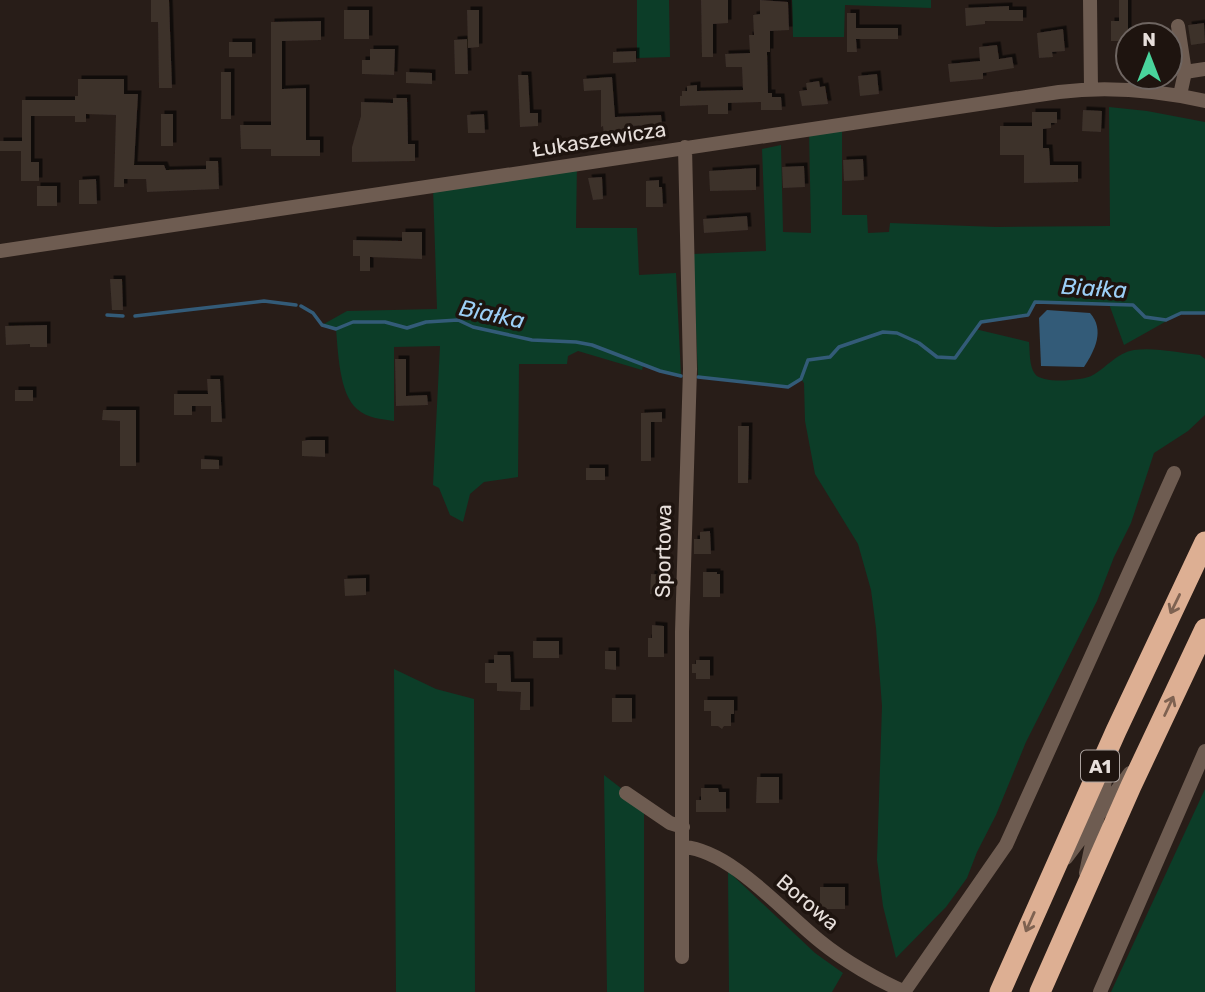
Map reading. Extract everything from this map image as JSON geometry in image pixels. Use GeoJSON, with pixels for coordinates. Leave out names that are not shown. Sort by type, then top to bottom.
{"type":"FeatureCollection","features":[{"type":"Feature","properties":{"kind":"highway","name":"A1"},"geometry":{"type":"LineString","coordinates":[[1000,992],[1116,731],[1205,542]]}},
{"type":"Feature","properties":{"kind":"highway","name":"A1"},"geometry":{"type":"LineString","coordinates":[[1040,992],[1205,629]]}},
{"type":"Feature","properties":{"kind":"street"},"geometry":{"type":"LineString","coordinates":[[1090,0],[1091,89]]}},
{"type":"Feature","properties":{"kind":"street"},"geometry":{"type":"LineString","coordinates":[[1180,95],[1184,65]]}},
{"type":"Feature","properties":{"kind":"street"},"geometry":{"type":"LineString","coordinates":[[1185,72],[1205,69]]}},
{"type":"Feature","properties":{"kind":"street","name":"Łukaszewicza"},"geometry":{"type":"LineString","coordinates":[[0,251],[685,147],[1091,89],[1146,90],[1205,101]]}},
{"type":"Feature","properties":{"kind":"street","name":"Sportowa"},"geometry":{"type":"LineString","coordinates":[[682,957],[683,564],[690,369],[685,147]]}},
{"type":"Feature","properties":{"kind":"street"},"geometry":{"type":"LineString","coordinates":[[904,992],[1006,845],[1174,473]]}},
{"type":"Feature","properties":{"kind":"street"},"geometry":{"type":"LineString","coordinates":[[1080,901],[1116,731]]}},
{"type":"Feature","properties":{"kind":"street"},"geometry":{"type":"LineString","coordinates":[[1046,886],[1150,747]]}},
{"type":"Feature","properties":{"kind":"street"},"geometry":{"type":"LineString","coordinates":[[1100,992],[1205,751]]}},
{"type":"Feature","properties":{"kind":"street"},"geometry":{"type":"LineString","coordinates":[[626,793],[670,823],[683,827]]}},
{"type":"Feature","properties":{"kind":"street","name":"Borowa"},"geometry":{"type":"LineString","coordinates":[[684,847],[705,852],[730,866],[769,895],[822,943],[882,982],[904,992]]}},
{"type":"Feature","properties":{"kind":"green space"},"geometry":{"type":"Polygon","coordinates":[[[637,0],[669,0],[670,57],[637,58],[637,0]]]}},
{"type":"Feature","properties":{"kind":"green space"},"geometry":{"type":"Polygon","coordinates":[[[792,0],[931,0],[931,8],[845,5],[844,37],[793,37],[792,0]]]}},
{"type":"Feature","properties":{"kind":"green space"},"geometry":{"type":"Polygon","coordinates":[[[1109,107],[1205,122],[1205,313],[1181,313],[1124,345],[1109,304],[1035,302],[1028,315],[981,322],[975,329],[1029,342],[1033,371],[1039,377],[1054,380],[1088,377],[1122,354],[1134,350],[1200,355],[1205,359],[1205,415],[1188,431],[1154,453],[1131,523],[1097,601],[1026,742],[967,878],[946,907],[896,958],[883,906],[877,860],[882,706],[876,628],[871,590],[858,544],[815,474],[805,421],[804,383],[801,379],[788,387],[698,377],[693,254],[766,251],[762,149],[781,145],[783,232],[811,233],[809,128],[842,123],[842,215],[867,215],[868,233],[889,232],[890,223],[996,227],[1110,226],[1109,107]]]}},
{"type":"Feature","properties":{"kind":"green space"},"geometry":{"type":"Polygon","coordinates":[[[577,163],[576,228],[637,228],[639,275],[676,273],[681,376],[643,366],[642,370],[578,351],[568,356],[567,364],[519,364],[518,477],[484,482],[470,494],[463,522],[450,515],[439,488],[433,485],[440,346],[394,347],[394,421],[379,419],[361,412],[351,402],[340,371],[336,329],[322,325],[347,311],[437,309],[433,187],[577,163]]]}},
{"type":"Feature","properties":{"kind":"green space"},"geometry":{"type":"Polygon","coordinates":[[[394,669],[436,689],[474,699],[475,992],[396,992],[394,669]]]}},
{"type":"Feature","properties":{"kind":"green space"},"geometry":{"type":"Polygon","coordinates":[[[604,775],[644,806],[644,992],[607,992],[604,775]]]}},
{"type":"Feature","properties":{"kind":"green space"},"geometry":{"type":"Polygon","coordinates":[[[1205,789],[1205,992],[1111,992],[1205,789]]]}},
{"type":"Feature","properties":{"kind":"green space"},"geometry":{"type":"Polygon","coordinates":[[[728,871],[815,953],[843,973],[832,992],[729,992],[728,871]]]}},
{"type":"Feature","properties":{"kind":"water"},"geometry":{"type":"Polygon","coordinates":[[[1047,310],[1090,313],[1098,333],[1092,354],[1084,367],[1041,366],[1039,318],[1047,310]]]}},
{"type":"Feature","properties":{"kind":"building"},"geometry":{"type":"Polygon","coordinates":[[[151,0],[169,0],[172,88],[159,88],[158,22],[151,22],[151,0]]]}},
{"type":"Feature","properties":{"kind":"building"},"geometry":{"type":"Polygon","coordinates":[[[701,0],[728,0],[728,23],[713,24],[713,57],[702,57],[701,0]]]}},
{"type":"Feature","properties":{"kind":"building"},"geometry":{"type":"Polygon","coordinates":[[[760,0],[788,2],[789,30],[770,31],[770,52],[767,52],[768,93],[772,93],[772,97],[781,97],[782,110],[761,110],[761,102],[728,103],[728,114],[708,114],[708,105],[680,106],[680,96],[682,91],[687,91],[687,86],[697,85],[697,91],[743,90],[742,67],[726,67],[725,54],[750,53],[749,35],[754,35],[753,15],[760,14],[760,0]]]}},
{"type":"Feature","properties":{"kind":"building"},"geometry":{"type":"Polygon","coordinates":[[[1119,0],[1128,0],[1128,21],[1119,21],[1119,0]]]}},
{"type":"Feature","properties":{"kind":"building"},"geometry":{"type":"Polygon","coordinates":[[[1009,6],[1009,10],[1023,10],[1023,21],[985,21],[985,24],[966,26],[965,8],[1009,6]]]}},
{"type":"Feature","properties":{"kind":"building"},"geometry":{"type":"Polygon","coordinates":[[[344,10],[369,10],[369,39],[344,39],[344,10]]]}},
{"type":"Feature","properties":{"kind":"building"},"geometry":{"type":"Polygon","coordinates":[[[467,10],[479,10],[479,47],[468,48],[467,10]]]}},
{"type":"Feature","properties":{"kind":"building"},"geometry":{"type":"Polygon","coordinates":[[[847,13],[856,13],[856,28],[898,28],[898,39],[856,39],[857,52],[847,52],[847,13]]]}},
{"type":"Feature","properties":{"kind":"building"},"geometry":{"type":"Polygon","coordinates":[[[321,21],[321,40],[282,41],[282,89],[306,88],[306,140],[320,140],[320,156],[271,156],[271,149],[241,149],[240,125],[271,125],[271,22],[321,21]]]}},
{"type":"Feature","properties":{"kind":"building"},"geometry":{"type":"Polygon","coordinates":[[[1111,21],[1114,21],[1114,41],[1111,41],[1111,21]]]}},
{"type":"Feature","properties":{"kind":"building"},"geometry":{"type":"Polygon","coordinates":[[[1204,23],[1205,43],[1191,45],[1188,25],[1204,23]]]}},
{"type":"Feature","properties":{"kind":"building"},"geometry":{"type":"Polygon","coordinates":[[[1063,29],[1065,51],[1052,52],[1053,57],[1039,58],[1037,33],[1063,29]]]}},
{"type":"Feature","properties":{"kind":"building"},"geometry":{"type":"Polygon","coordinates":[[[467,39],[468,74],[455,74],[454,40],[467,39]]]}},
{"type":"Feature","properties":{"kind":"building"},"geometry":{"type":"Polygon","coordinates":[[[229,42],[252,42],[252,57],[229,57],[229,42]]]}},
{"type":"Feature","properties":{"kind":"building"},"geometry":{"type":"Polygon","coordinates":[[[997,45],[999,59],[1012,57],[1014,68],[983,73],[983,79],[950,82],[948,64],[980,61],[979,47],[997,45]]]}},
{"type":"Feature","properties":{"kind":"building"},"geometry":{"type":"Polygon","coordinates":[[[370,49],[395,49],[394,75],[362,74],[362,60],[370,60],[370,49]]]}},
{"type":"Feature","properties":{"kind":"building"},"geometry":{"type":"Polygon","coordinates":[[[636,51],[636,62],[613,63],[613,52],[636,51]]]}},
{"type":"Feature","properties":{"kind":"building"},"geometry":{"type":"Polygon","coordinates":[[[221,72],[231,72],[231,119],[221,119],[221,72]]]}},
{"type":"Feature","properties":{"kind":"building"},"geometry":{"type":"Polygon","coordinates":[[[406,72],[432,73],[432,84],[406,83],[406,72]]]}},
{"type":"Feature","properties":{"kind":"building"},"geometry":{"type":"Polygon","coordinates":[[[877,74],[879,94],[860,96],[858,76],[877,74]]]}},
{"type":"Feature","properties":{"kind":"building"},"geometry":{"type":"Polygon","coordinates":[[[518,75],[528,75],[530,113],[538,113],[538,126],[520,127],[518,75]]]}},
{"type":"Feature","properties":{"kind":"building"},"geometry":{"type":"Polygon","coordinates":[[[612,77],[615,117],[661,115],[662,125],[625,126],[626,137],[604,139],[603,126],[601,127],[601,90],[584,91],[583,79],[612,77]]]}},
{"type":"Feature","properties":{"kind":"building"},"geometry":{"type":"Polygon","coordinates":[[[78,79],[124,79],[124,94],[138,94],[134,165],[164,165],[166,170],[206,169],[206,161],[218,161],[219,189],[147,192],[146,179],[124,179],[124,187],[114,187],[116,115],[86,114],[86,122],[75,122],[75,116],[31,116],[31,162],[39,162],[39,181],[21,181],[21,151],[0,151],[0,141],[22,141],[22,100],[75,100],[75,96],[78,96],[78,79]]]}},
{"type":"Feature","properties":{"kind":"building"},"geometry":{"type":"Polygon","coordinates":[[[819,81],[820,87],[825,86],[828,104],[802,106],[799,91],[807,90],[806,83],[819,81]]]}},
{"type":"Feature","properties":{"kind":"building"},"geometry":{"type":"Polygon","coordinates":[[[393,98],[407,98],[408,144],[415,144],[415,161],[352,162],[352,147],[361,116],[361,102],[393,103],[393,98]]]}},
{"type":"Feature","properties":{"kind":"building"},"geometry":{"type":"Polygon","coordinates":[[[1083,110],[1102,111],[1101,132],[1082,131],[1083,110]]]}},
{"type":"Feature","properties":{"kind":"building"},"geometry":{"type":"Polygon","coordinates":[[[1032,112],[1057,112],[1057,123],[1051,123],[1051,128],[1043,129],[1043,148],[1049,148],[1050,165],[1078,165],[1078,182],[1024,183],[1024,155],[1000,155],[1000,126],[1032,126],[1032,112]]]}},
{"type":"Feature","properties":{"kind":"building"},"geometry":{"type":"Polygon","coordinates":[[[161,114],[173,114],[173,146],[161,146],[161,114]]]}},
{"type":"Feature","properties":{"kind":"building"},"geometry":{"type":"Polygon","coordinates":[[[484,114],[485,133],[468,133],[467,115],[484,114]]]}},
{"type":"Feature","properties":{"kind":"building"},"geometry":{"type":"Polygon","coordinates":[[[863,159],[864,180],[844,181],[843,160],[863,159]]]}},
{"type":"Feature","properties":{"kind":"building"},"geometry":{"type":"Polygon","coordinates":[[[804,166],[805,187],[783,188],[782,167],[804,166]]]}},
{"type":"Feature","properties":{"kind":"building"},"geometry":{"type":"Polygon","coordinates":[[[756,168],[756,190],[710,191],[709,171],[756,168]]]}},
{"type":"Feature","properties":{"kind":"building"},"geometry":{"type":"Polygon","coordinates":[[[602,177],[603,199],[593,200],[588,178],[602,177]]]}},
{"type":"Feature","properties":{"kind":"building"},"geometry":{"type":"Polygon","coordinates":[[[96,179],[97,204],[79,204],[79,180],[96,179]]]}},
{"type":"Feature","properties":{"kind":"building"},"geometry":{"type":"Polygon","coordinates":[[[659,180],[663,207],[646,207],[646,181],[659,180]]]}},
{"type":"Feature","properties":{"kind":"building"},"geometry":{"type":"Polygon","coordinates":[[[37,186],[57,186],[57,206],[37,206],[37,186]]]}},
{"type":"Feature","properties":{"kind":"building"},"geometry":{"type":"Polygon","coordinates":[[[747,216],[748,230],[704,233],[703,219],[747,216]]]}},
{"type":"Feature","properties":{"kind":"building"},"geometry":{"type":"Polygon","coordinates":[[[402,232],[422,232],[422,259],[370,257],[370,271],[360,271],[360,256],[353,256],[353,240],[402,241],[402,232]]]}},
{"type":"Feature","properties":{"kind":"building"},"geometry":{"type":"Polygon","coordinates":[[[110,279],[122,279],[123,310],[112,310],[110,279]]]}},
{"type":"Feature","properties":{"kind":"building"},"geometry":{"type":"Polygon","coordinates":[[[47,325],[47,347],[30,347],[30,344],[6,345],[5,326],[47,325]]]}},
{"type":"Feature","properties":{"kind":"building"},"geometry":{"type":"Polygon","coordinates":[[[395,359],[406,359],[406,396],[427,395],[428,405],[396,406],[395,359]]]}},
{"type":"Feature","properties":{"kind":"building"},"geometry":{"type":"Polygon","coordinates":[[[207,379],[220,379],[222,422],[211,422],[211,406],[192,406],[192,415],[174,415],[174,394],[208,394],[207,379]]]}},
{"type":"Feature","properties":{"kind":"building"},"geometry":{"type":"Polygon","coordinates":[[[15,390],[33,390],[33,401],[15,401],[15,390]]]}},
{"type":"Feature","properties":{"kind":"building"},"geometry":{"type":"Polygon","coordinates":[[[103,410],[136,410],[136,466],[120,466],[120,421],[102,420],[103,410]]]}},
{"type":"Feature","properties":{"kind":"building"},"geometry":{"type":"Polygon","coordinates":[[[662,412],[662,422],[651,422],[651,461],[641,461],[641,413],[662,412]]]}},
{"type":"Feature","properties":{"kind":"building"},"geometry":{"type":"Polygon","coordinates":[[[738,426],[749,426],[748,483],[738,483],[738,426]]]}},
{"type":"Feature","properties":{"kind":"building"},"geometry":{"type":"Polygon","coordinates":[[[325,440],[325,457],[302,456],[302,441],[325,440]]]}},
{"type":"Feature","properties":{"kind":"building"},"geometry":{"type":"Polygon","coordinates":[[[201,459],[219,460],[219,469],[201,469],[201,459]]]}},
{"type":"Feature","properties":{"kind":"building"},"geometry":{"type":"Polygon","coordinates":[[[586,468],[605,468],[605,480],[586,480],[586,468]]]}},
{"type":"Feature","properties":{"kind":"building"},"geometry":{"type":"Polygon","coordinates":[[[710,531],[711,554],[694,554],[694,539],[700,539],[700,532],[710,531]]]}},
{"type":"Feature","properties":{"kind":"building"},"geometry":{"type":"Polygon","coordinates":[[[703,572],[720,574],[720,597],[703,597],[703,572]]]}},
{"type":"Feature","properties":{"kind":"building"},"geometry":{"type":"Polygon","coordinates":[[[651,574],[668,575],[667,595],[650,594],[651,574]]]}},
{"type":"Feature","properties":{"kind":"building"},"geometry":{"type":"Polygon","coordinates":[[[366,578],[366,595],[345,596],[344,579],[366,578]]]}},
{"type":"Feature","properties":{"kind":"building"},"geometry":{"type":"Polygon","coordinates":[[[652,625],[664,626],[664,657],[648,657],[648,638],[652,638],[652,625]]]}},
{"type":"Feature","properties":{"kind":"building"},"geometry":{"type":"Polygon","coordinates":[[[533,641],[559,641],[559,658],[533,658],[533,641]]]}},
{"type":"Feature","properties":{"kind":"building"},"geometry":{"type":"Polygon","coordinates":[[[605,651],[616,651],[616,670],[605,669],[605,651]]]}},
{"type":"Feature","properties":{"kind":"building"},"geometry":{"type":"Polygon","coordinates":[[[494,655],[510,655],[511,682],[530,682],[530,710],[520,710],[521,692],[497,691],[497,683],[485,683],[485,663],[494,663],[494,655]]]}},
{"type":"Feature","properties":{"kind":"building"},"geometry":{"type":"Polygon","coordinates":[[[696,660],[710,660],[710,679],[696,679],[696,673],[692,673],[692,664],[696,664],[696,660]]]}},
{"type":"Feature","properties":{"kind":"building"},"geometry":{"type":"Polygon","coordinates":[[[612,698],[632,698],[632,722],[612,722],[612,698]]]}},
{"type":"Feature","properties":{"kind":"building"},"geometry":{"type":"Polygon","coordinates":[[[704,700],[734,700],[731,726],[724,726],[722,729],[711,726],[711,711],[704,711],[704,700]]]}},
{"type":"Feature","properties":{"kind":"building"},"geometry":{"type":"Polygon","coordinates":[[[757,777],[779,777],[779,803],[756,803],[757,777]]]}},
{"type":"Feature","properties":{"kind":"building"},"geometry":{"type":"Polygon","coordinates":[[[701,788],[718,788],[719,792],[726,792],[726,812],[696,812],[696,800],[701,800],[701,788]]]}},
{"type":"Feature","properties":{"kind":"building"},"geometry":{"type":"Polygon","coordinates":[[[820,887],[845,887],[845,909],[820,909],[820,887]]]}},
{"type":"Feature","properties":{"kind":"waterway","name":"Białka"},"geometry":{"type":"LineString","coordinates":[[135,316],[264,301],[296,305]]}},
{"type":"Feature","properties":{"kind":"waterway","name":"Białka"},"geometry":{"type":"LineString","coordinates":[[698,377],[788,387],[801,379],[808,360],[830,357],[839,347],[883,332],[897,333],[919,343],[937,357],[955,358],[981,322],[1028,315],[1035,302],[1133,305],[1145,317],[1166,320],[1181,313],[1205,313]]}},
{"type":"Feature","properties":{"kind":"waterway","name":"Białka"},"geometry":{"type":"LineString","coordinates":[[301,306],[313,313],[322,325],[336,329],[353,322],[385,322],[407,328],[426,322],[458,320],[473,327],[532,340],[592,345],[660,371],[681,376]]}},
{"type":"Feature","properties":{"kind":"waterway","name":"Białka"},"geometry":{"type":"LineString","coordinates":[[107,315],[123,316]]}}]}
